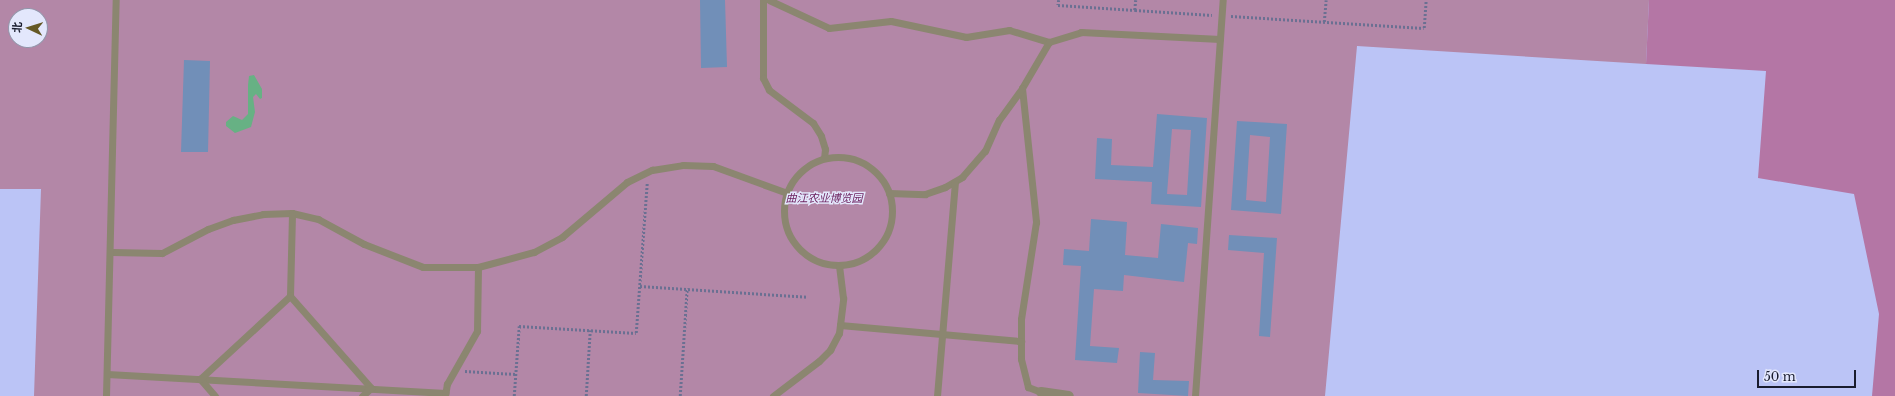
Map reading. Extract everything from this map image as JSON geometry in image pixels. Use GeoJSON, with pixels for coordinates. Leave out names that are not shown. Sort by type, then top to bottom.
{"type":"FeatureCollection","features":[{"type":"Feature","properties":{"kind":"street"},"geometry":{"type":"LineString","coordinates":[[1040,395],[1069,396]]}},
{"type":"Feature","properties":{"kind":"lane"},"geometry":{"type":"LineString","coordinates":[[106,396],[112,252],[116,0]]}},
{"type":"Feature","properties":{"kind":"lane"},"geometry":{"type":"LineString","coordinates":[[763,0],[763,78],[769,90],[813,123],[821,136],[825,149],[824,158]]}},
{"type":"Feature","properties":{"kind":"lane"},"geometry":{"type":"LineString","coordinates":[[769,0],[829,28],[890,21],[966,37],[1009,30],[1049,42],[1081,32],[1220,39]]}},
{"type":"Feature","properties":{"kind":"lane"},"geometry":{"type":"LineString","coordinates":[[1195,396],[1223,0]]}},
{"type":"Feature","properties":{"kind":"lane"},"geometry":{"type":"LineString","coordinates":[[889,193],[925,194],[955,182],[985,151],[999,120],[1022,88],[1049,42]]}},
{"type":"Feature","properties":{"kind":"lane"},"geometry":{"type":"LineString","coordinates":[[1022,88],[1036,222],[1021,341],[1021,359],[1028,387],[1040,395]]}},
{"type":"Feature","properties":{"kind":"lane"},"geometry":{"type":"LineString","coordinates":[[841,156],[859,160],[875,170],[889,193],[892,221],[885,238],[873,253],[857,262],[839,266],[822,263],[806,255],[794,243],[786,227],[784,210],[787,193],[795,178],[808,165],[824,158],[841,156]]}},
{"type":"Feature","properties":{"kind":"lane"},"geometry":{"type":"LineString","coordinates":[[112,252],[162,253],[233,220],[263,214],[292,213],[318,218],[364,244],[423,267],[478,267],[534,252],[562,237],[627,182],[647,172],[683,165],[713,166],[787,193]]}},
{"type":"Feature","properties":{"kind":"lane"},"geometry":{"type":"LineString","coordinates":[[937,396],[955,182]]}},
{"type":"Feature","properties":{"kind":"lane"},"geometry":{"type":"LineString","coordinates":[[292,213],[290,296],[371,388]]}},
{"type":"Feature","properties":{"kind":"lane"},"geometry":{"type":"LineString","coordinates":[[773,396],[830,350],[840,325],[843,298],[839,266]]}},
{"type":"Feature","properties":{"kind":"lane"},"geometry":{"type":"LineString","coordinates":[[107,374],[371,388],[445,395],[454,370],[477,331],[478,267]]}},
{"type":"Feature","properties":{"kind":"lane"},"geometry":{"type":"LineString","coordinates":[[200,379],[290,296]]}},
{"type":"Feature","properties":{"kind":"lane"},"geometry":{"type":"LineString","coordinates":[[840,325],[1021,341]]}},
{"type":"Feature","properties":{"kind":"lane"},"geometry":{"type":"LineString","coordinates":[[200,379],[215,396]]}},
{"type":"Feature","properties":{"kind":"lane"},"geometry":{"type":"LineString","coordinates":[[362,396],[371,388]]}},
{"type":"Feature","properties":{"kind":"path"},"geometry":{"type":"LineString","coordinates":[[1058,0],[1058,5],[1424,28],[1426,0]]}},
{"type":"Feature","properties":{"kind":"path"},"geometry":{"type":"LineString","coordinates":[[1135,10],[1136,0]]}},
{"type":"Feature","properties":{"kind":"path"},"geometry":{"type":"LineString","coordinates":[[1324,22],[1326,0]]}},
{"type":"Feature","properties":{"kind":"path"},"geometry":{"type":"LineString","coordinates":[[514,396],[519,326],[636,333],[647,172]]}},
{"type":"Feature","properties":{"kind":"path"},"geometry":{"type":"LineString","coordinates":[[640,286],[808,297]]}},
{"type":"Feature","properties":{"kind":"path"},"geometry":{"type":"LineString","coordinates":[[680,396],[687,288]]}},
{"type":"Feature","properties":{"kind":"path"},"geometry":{"type":"LineString","coordinates":[[586,396],[590,330]]}},
{"type":"Feature","properties":{"kind":"path"},"geometry":{"type":"LineString","coordinates":[[454,370],[516,374]]}},
{"type":"Feature","properties":{"kind":"green space","name":"曲江农业博览园"},"geometry":{"type":"Polygon","coordinates":[[[0,0],[1649,0],[1646,64],[1357,46],[1325,396],[34,396],[41,189],[0,189],[0,0]]]}},
{"type":"Feature","properties":{"kind":"shaded area"},"geometry":{"type":"Polygon","coordinates":[[[1649,0],[1895,0],[1895,396],[1872,396],[1879,314],[1854,194],[1758,178],[1766,71],[1646,64],[1649,0]]]}},
{"type":"Feature","properties":{"kind":"shaded area"},"geometry":{"type":"Polygon","coordinates":[[[254,75],[262,89],[262,98],[260,99],[256,94],[253,97],[255,112],[251,127],[235,133],[226,126],[226,122],[233,116],[242,120],[248,114],[249,76],[254,75]]]}},
{"type":"Feature","properties":{"kind":"building"},"geometry":{"type":"Polygon","coordinates":[[[700,0],[725,0],[727,67],[701,68],[700,0]]]}},
{"type":"Feature","properties":{"kind":"building"},"geometry":{"type":"Polygon","coordinates":[[[184,60],[210,61],[208,152],[181,152],[184,60]]]}},
{"type":"Feature","properties":{"kind":"building"},"geometry":{"type":"Polygon","coordinates":[[[1157,114],[1207,118],[1201,207],[1151,204],[1152,182],[1095,179],[1097,138],[1112,139],[1111,165],[1153,167],[1157,114]],[[1172,129],[1167,194],[1187,195],[1191,130],[1172,129]]]}},
{"type":"Feature","properties":{"kind":"building"},"geometry":{"type":"Polygon","coordinates":[[[1237,121],[1287,124],[1281,214],[1231,210],[1237,121]],[[1250,135],[1246,200],[1266,202],[1270,137],[1250,135]]]}},
{"type":"Feature","properties":{"kind":"building"},"geometry":{"type":"Polygon","coordinates":[[[1091,219],[1127,222],[1125,255],[1158,258],[1161,224],[1198,228],[1197,244],[1188,243],[1184,282],[1124,275],[1123,291],[1094,289],[1090,346],[1119,348],[1117,363],[1075,360],[1081,266],[1063,265],[1064,249],[1089,251],[1091,219]]]}},
{"type":"Feature","properties":{"kind":"building"},"geometry":{"type":"Polygon","coordinates":[[[1229,235],[1277,238],[1270,337],[1259,336],[1264,253],[1228,250],[1229,235]]]}},
{"type":"Feature","properties":{"kind":"building"},"geometry":{"type":"Polygon","coordinates":[[[1140,352],[1155,353],[1153,380],[1189,381],[1188,396],[1138,393],[1140,352]]]}}]}
